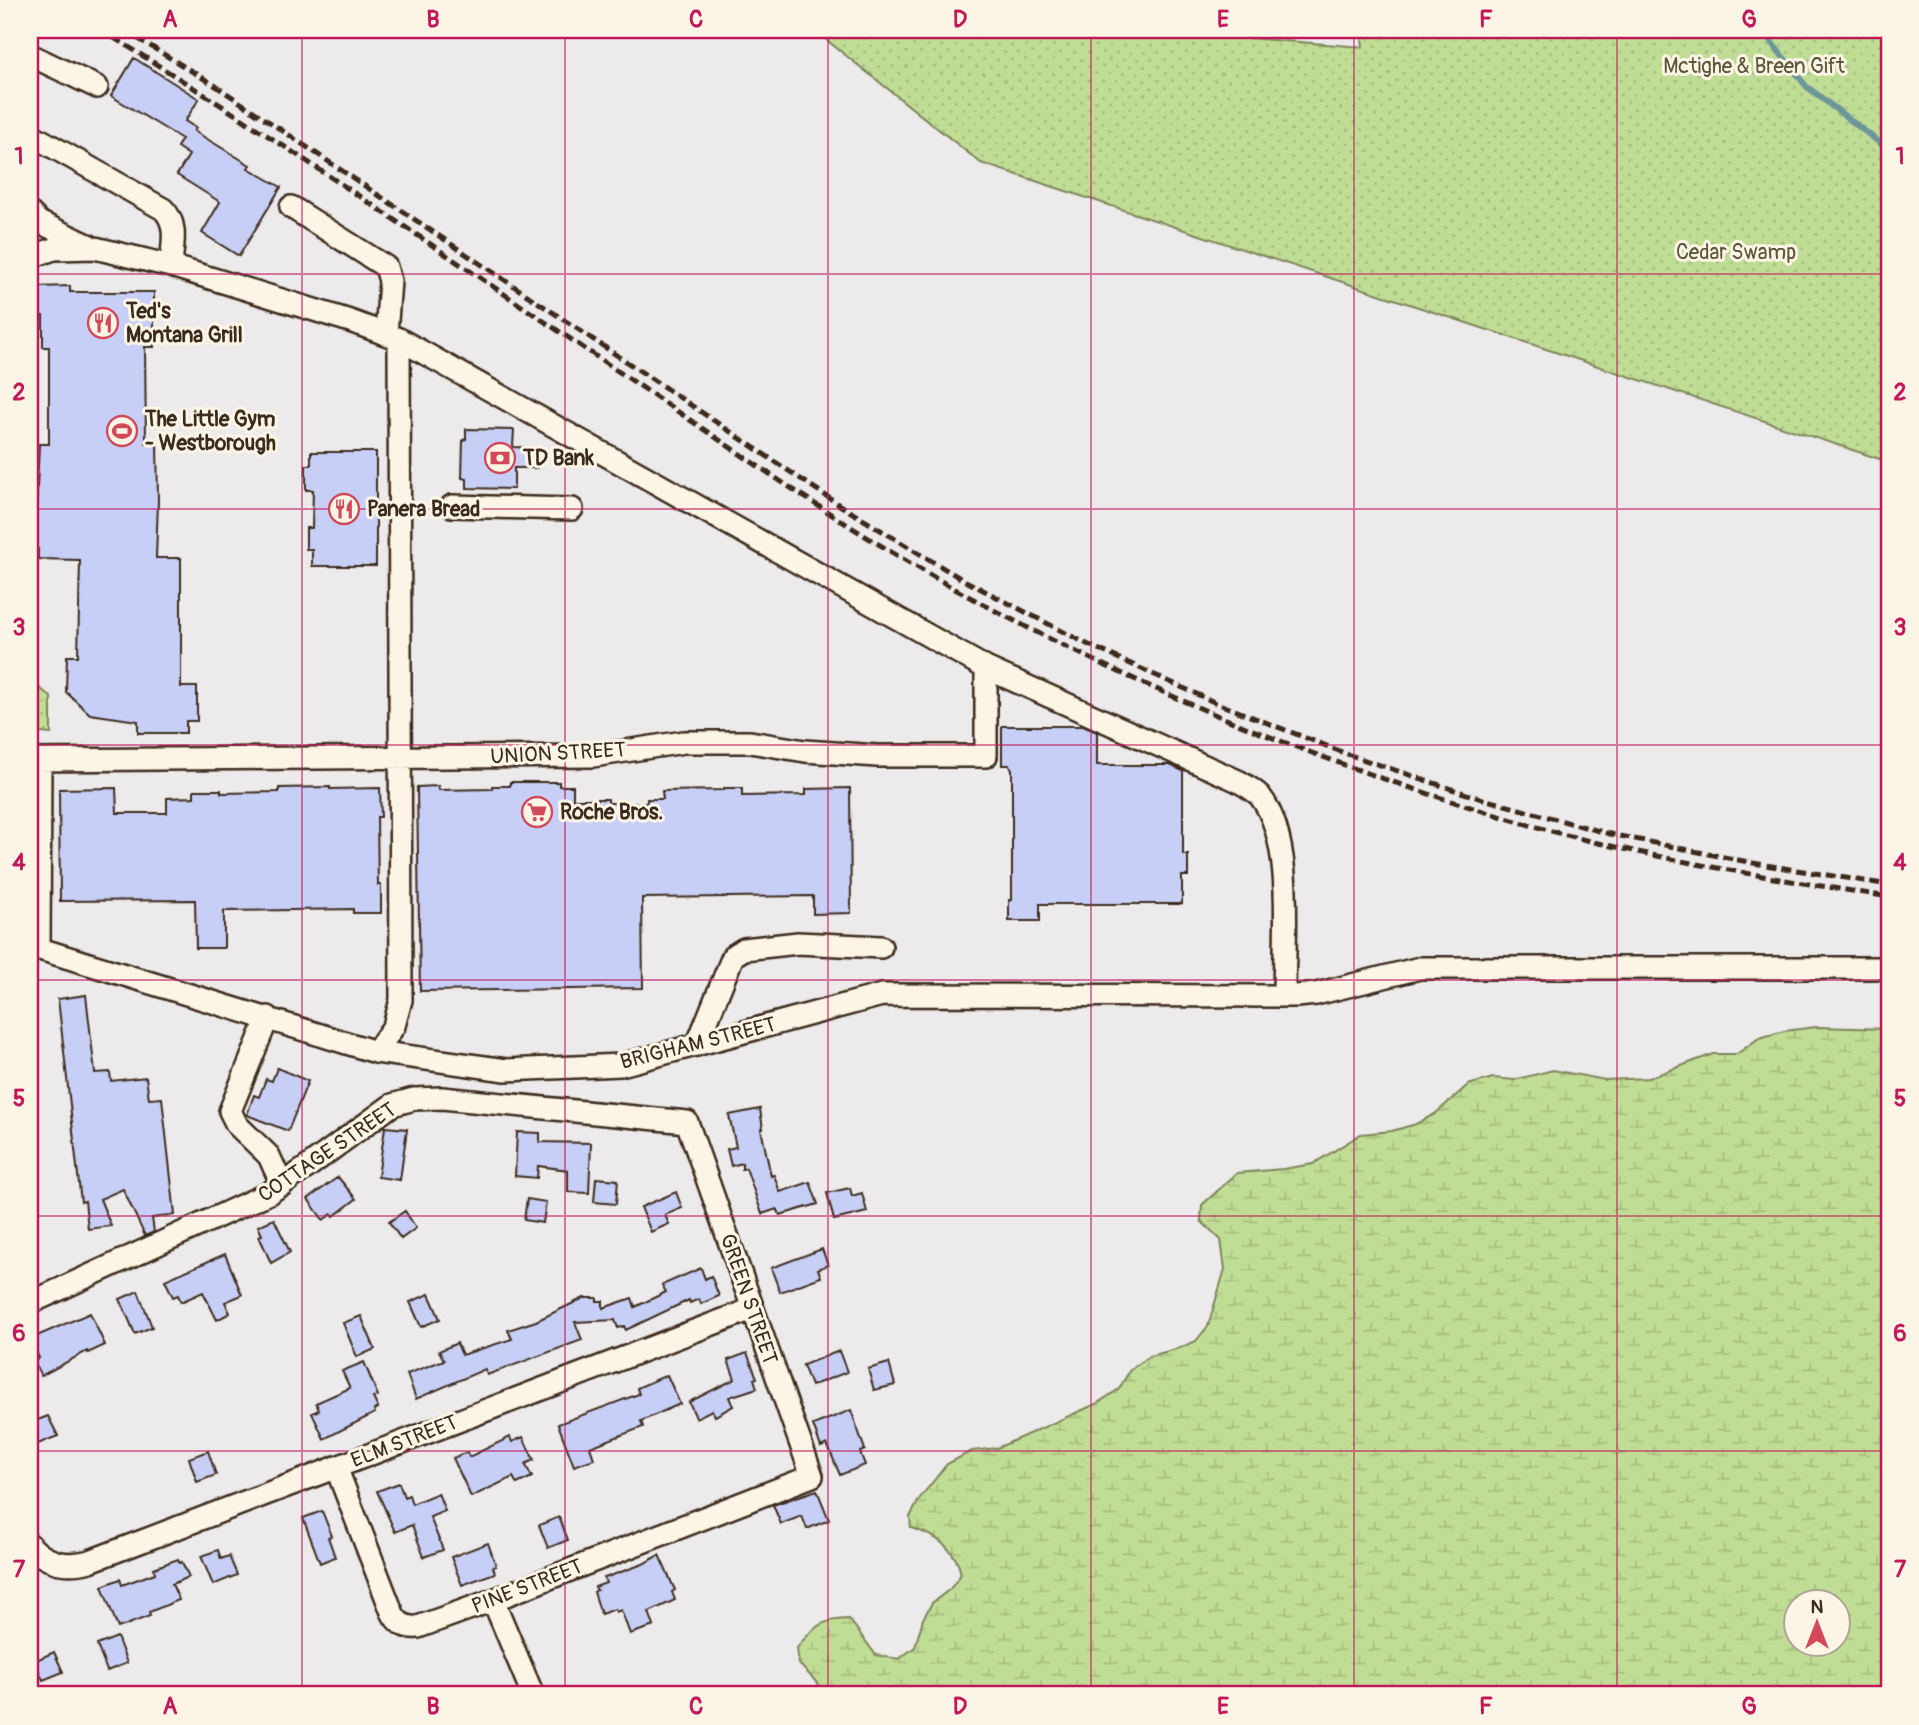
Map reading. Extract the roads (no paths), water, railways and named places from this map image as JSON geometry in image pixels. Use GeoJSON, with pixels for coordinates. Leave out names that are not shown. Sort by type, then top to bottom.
{"type":"FeatureCollection","features":[{"type":"Feature","properties":{"kind":"street"},"geometry":{"type":"LineString","coordinates":[[30,55],[97,87]]}},
{"type":"Feature","properties":{"kind":"street"},"geometry":{"type":"LineString","coordinates":[[30,134],[170,215],[173,224],[172,266]]}},
{"type":"Feature","properties":{"kind":"street"},"geometry":{"type":"LineString","coordinates":[[291,207],[386,267],[390,281],[400,758],[401,1000],[394,1026],[376,1052]]}},
{"type":"Feature","properties":{"kind":"street"},"geometry":{"type":"LineString","coordinates":[[30,213],[39,222],[94,248],[172,266],[393,337],[986,668],[1238,780],[1259,794],[1271,816],[1282,853],[1290,996]]}},
{"type":"Feature","properties":{"kind":"street"},"geometry":{"type":"LineString","coordinates":[[30,257],[54,249],[94,248]]}},
{"type":"Feature","properties":{"kind":"street"},"geometry":{"type":"LineString","coordinates":[[452,506],[572,509]]}},
{"type":"Feature","properties":{"kind":"street","name":"UNION STREET"},"geometry":{"type":"LineString","coordinates":[[34,946],[35,760],[593,755],[684,742],[750,742],[806,751],[877,755],[986,756],[986,668]]}},
{"type":"Feature","properties":{"kind":"street"},"geometry":{"type":"LineString","coordinates":[[697,1045],[736,953],[744,949],[798,943],[881,947]]}},
{"type":"Feature","properties":{"kind":"street","name":"BRIGHAM STREET"},"geometry":{"type":"LineString","coordinates":[[34,946],[376,1052],[506,1070],[621,1065],[882,995],[1290,996],[1317,994],[1420,968],[1889,968]]}},
{"type":"Feature","properties":{"kind":"street"},"geometry":{"type":"LineString","coordinates":[[268,1017],[230,1111],[237,1125],[269,1156],[282,1185]]}},
{"type":"Feature","properties":{"kind":"street","name":"COTTAGE STREET"},"geometry":{"type":"LineString","coordinates":[[30,1303],[254,1201],[282,1185],[382,1110],[415,1099],[442,1098],[687,1122]]}},
{"type":"Feature","properties":{"kind":"street","name":"GREEN STREET"},"geometry":{"type":"LineString","coordinates":[[687,1122],[812,1476]]}},
{"type":"Feature","properties":{"kind":"street","name":"ELM STREET"},"geometry":{"type":"LineString","coordinates":[[30,1545],[37,1553],[54,1562],[71,1564],[90,1561],[751,1309]]}},
{"type":"Feature","properties":{"kind":"street","name":"PINE STREET"},"geometry":{"type":"LineString","coordinates":[[336,1467],[392,1612],[402,1625],[418,1627],[812,1476]]}},
{"type":"Feature","properties":{"kind":"street"},"geometry":{"type":"LineString","coordinates":[[493,1600],[533,1695]]}},
{"type":"Feature","properties":{"kind":"waterway"},"geometry":{"type":"LineString","coordinates":[[1762,30],[1806,86],[1889,150]]}},
{"type":"Feature","properties":{"kind":"railway"},"geometry":{"type":"LineString","coordinates":[[101,30],[309,162],[838,519],[955,589],[1067,647],[1181,700],[1298,748],[1489,813],[1646,854],[1889,897]]}},
{"type":"Feature","properties":{"kind":"railway"},"geometry":{"type":"LineString","coordinates":[[124,30],[216,86],[841,506],[960,578],[1087,644],[1214,702],[1347,754],[1476,797],[1610,834],[1753,863],[1889,885]]}},
{"type":"Feature","properties":{"kind":"place","name":"Ted's Montana Grill"},"geometry":{"type":"Point","coordinates":[103,323]}},
{"type":"Feature","properties":{"kind":"place","name":"The Little Gym - Westborough"},"geometry":{"type":"Point","coordinates":[122,431]}},
{"type":"Feature","properties":{"kind":"place","name":"TD Bank"},"geometry":{"type":"Point","coordinates":[500,458]}},
{"type":"Feature","properties":{"kind":"place","name":"Panera Bread"},"geometry":{"type":"Point","coordinates":[344,509]}},
{"type":"Feature","properties":{"kind":"place","name":"Roche Bros."},"geometry":{"type":"Point","coordinates":[537,812]}},
{"type":"Feature","properties":{"kind":"park label","name":"Mctighe & Breen Gift"},"geometry":{"type":"Point","coordinates":[1754,66]}},
{"type":"Feature","properties":{"kind":"park label","name":"Cedar Swamp"},"geometry":{"type":"Point","coordinates":[1736,252]}}]}
